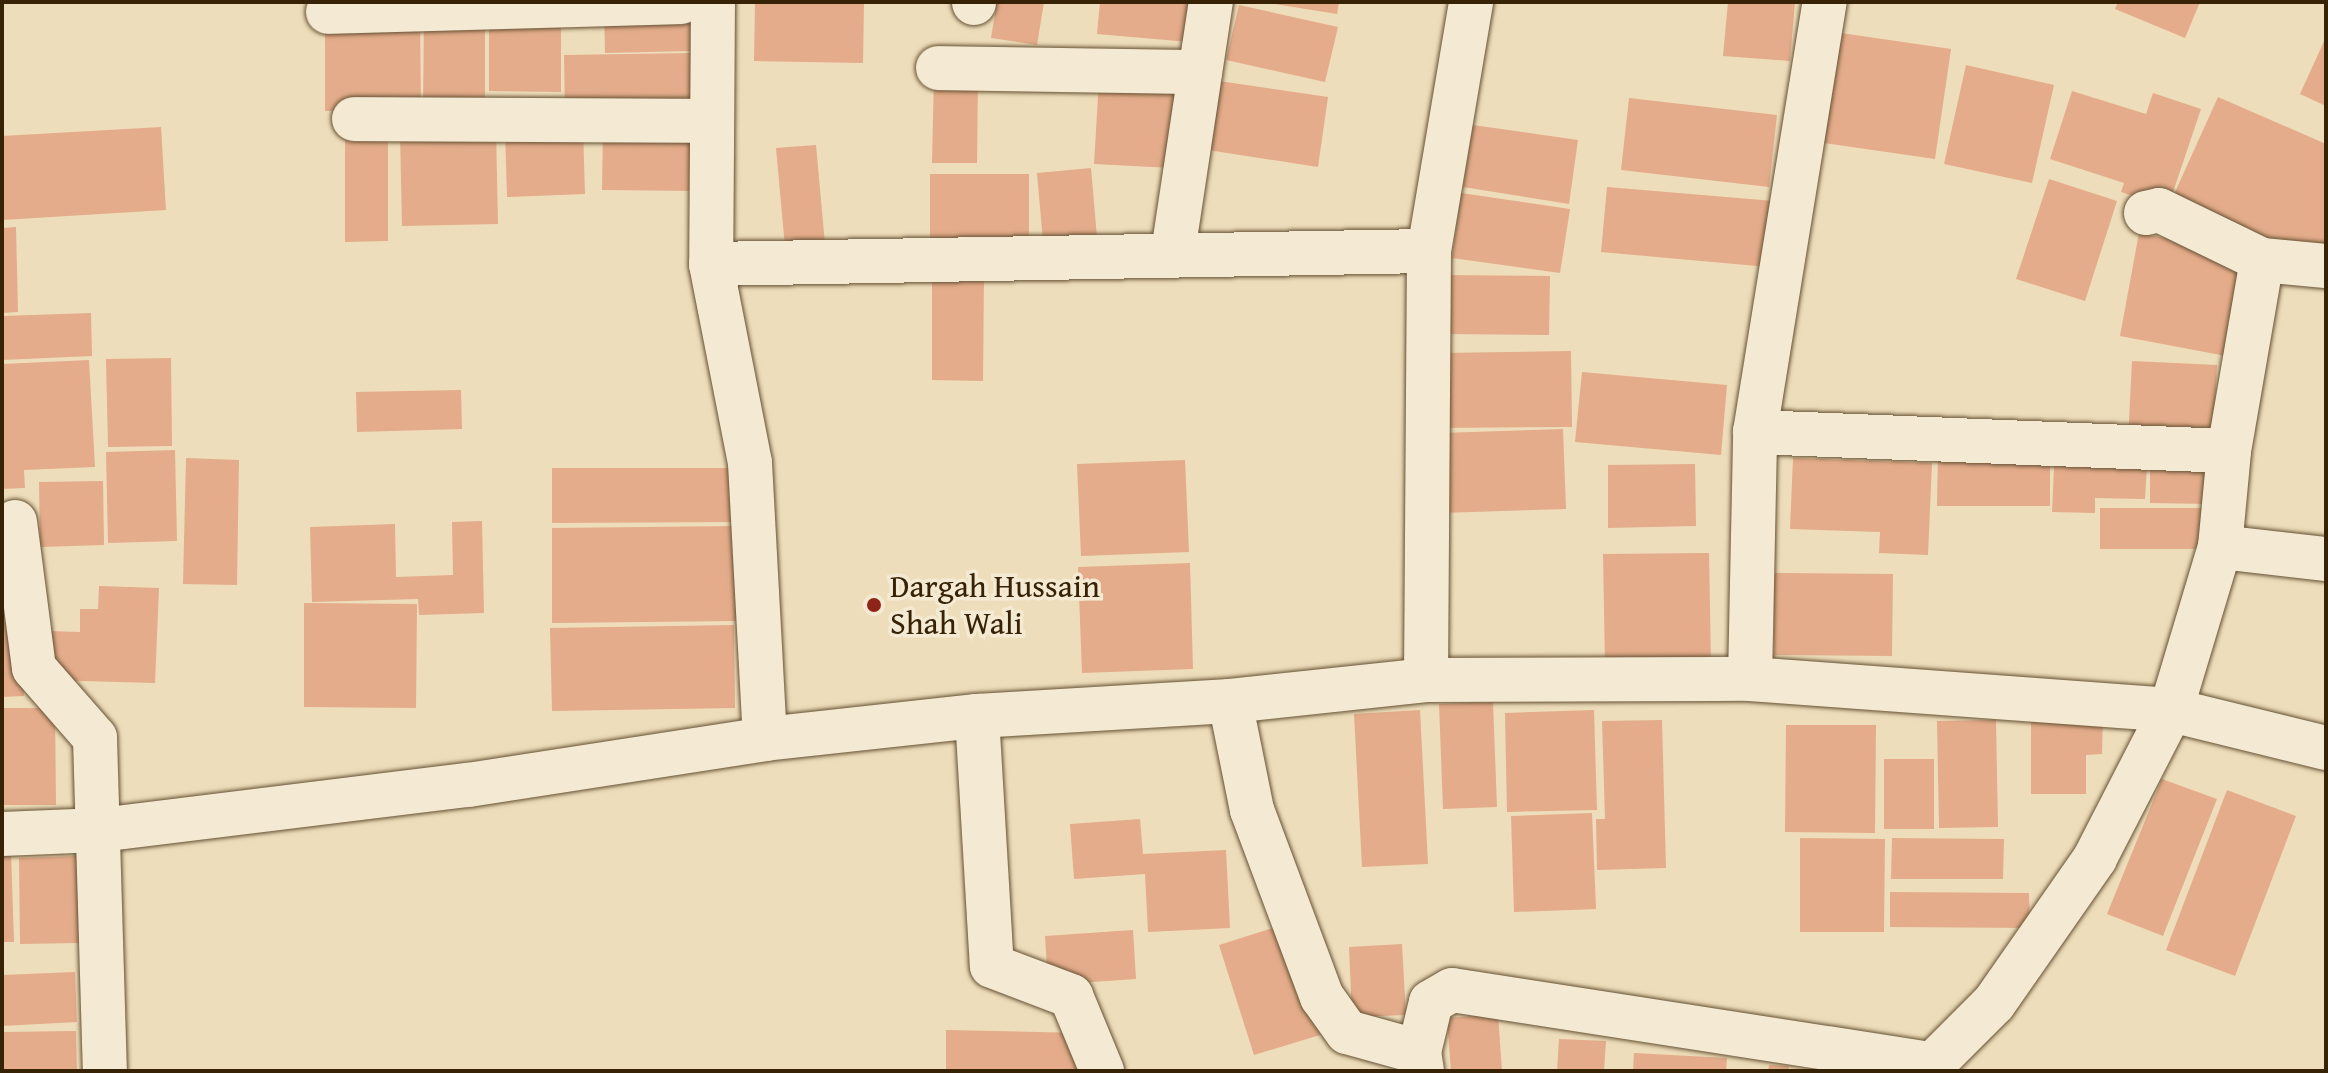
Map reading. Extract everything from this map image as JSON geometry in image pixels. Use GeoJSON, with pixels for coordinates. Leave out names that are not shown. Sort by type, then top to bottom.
{"type":"FeatureCollection","features":[{"type":"Feature","properties":{"kind":"street"},"geometry":{"type":"LineString","coordinates":[[328,12],[681,2]]}},
{"type":"Feature","properties":{"kind":"street"},"geometry":{"type":"LineString","coordinates":[[713,2],[711,264],[750,463],[765,739]]}},
{"type":"Feature","properties":{"kind":"street"},"geometry":{"type":"LineString","coordinates":[[1173,252],[1211,2]]}},
{"type":"Feature","properties":{"kind":"street"},"geometry":{"type":"LineString","coordinates":[[1426,680],[1429,251],[1471,2]]}},
{"type":"Feature","properties":{"kind":"street"},"geometry":{"type":"LineString","coordinates":[[1750,679],[1755,432],[1825,2]]}},
{"type":"Feature","properties":{"kind":"street"},"geometry":{"type":"LineString","coordinates":[[938,68],[1200,72]]}},
{"type":"Feature","properties":{"kind":"street"},"geometry":{"type":"LineString","coordinates":[[354,119],[712,121]]}},
{"type":"Feature","properties":{"kind":"street"},"geometry":{"type":"LineString","coordinates":[[2146,213],[2159,210],[2262,260],[2326,266]]}},
{"type":"Feature","properties":{"kind":"street"},"geometry":{"type":"LineString","coordinates":[[711,264],[1173,252],[1429,251]]}},
{"type":"Feature","properties":{"kind":"street"},"geometry":{"type":"LineString","coordinates":[[1230,701],[1252,810],[1322,997],[1347,1032],[1421,1062],[1431,1002],[1452,990],[1488,992],[1929,1067],[1994,1003],[2095,858],[2171,710],[2220,547],[2229,451],[2262,260]]}},
{"type":"Feature","properties":{"kind":"street"},"geometry":{"type":"LineString","coordinates":[[1755,432],[2229,451]]}},
{"type":"Feature","properties":{"kind":"street"},"geometry":{"type":"LineString","coordinates":[[15,522],[34,668],[95,738],[105,1071]]}},
{"type":"Feature","properties":{"kind":"street"},"geometry":{"type":"LineString","coordinates":[[2220,547],[2326,559]]}},
{"type":"Feature","properties":{"kind":"street"},"geometry":{"type":"LineString","coordinates":[[2,834],[100,830],[469,785],[765,739],[977,716],[1230,701],[1426,680],[1750,679],[2171,710],[2326,748]]}},
{"type":"Feature","properties":{"kind":"street"},"geometry":{"type":"LineString","coordinates":[[977,716],[992,966],[1071,996],[1102,1071]]}},
{"type":"Feature","properties":{"kind":"building"},"geometry":{"type":"Polygon","coordinates":[[[755,2],[864,2],[863,63],[754,61],[755,2]]]}},
{"type":"Feature","properties":{"kind":"building"},"geometry":{"type":"Polygon","coordinates":[[[997,2],[1044,2],[1037,45],[991,38],[997,2]]]}},
{"type":"Feature","properties":{"kind":"building"},"geometry":{"type":"Polygon","coordinates":[[[1100,2],[1193,2],[1189,42],[1097,34],[1100,2]]]}},
{"type":"Feature","properties":{"kind":"building"},"geometry":{"type":"Polygon","coordinates":[[[1262,2],[1339,2],[1337,14],[1262,2]]]}},
{"type":"Feature","properties":{"kind":"building"},"geometry":{"type":"Polygon","coordinates":[[[1728,2],[1795,2],[1790,61],[1723,56],[1728,2]]]}},
{"type":"Feature","properties":{"kind":"building"},"geometry":{"type":"Polygon","coordinates":[[[2118,2],[2200,2],[2185,38],[2115,9],[2118,2]]]}},
{"type":"Feature","properties":{"kind":"building"},"geometry":{"type":"Polygon","coordinates":[[[1239,5],[1338,27],[1325,82],[1226,60],[1239,5]]]}},
{"type":"Feature","properties":{"kind":"building"},"geometry":{"type":"Polygon","coordinates":[[[689,8],[691,51],[605,53],[604,10],[689,8]]]}},
{"type":"Feature","properties":{"kind":"building"},"geometry":{"type":"Polygon","coordinates":[[[489,14],[561,14],[561,92],[489,91],[489,14]]]}},
{"type":"Feature","properties":{"kind":"building"},"geometry":{"type":"Polygon","coordinates":[[[424,16],[485,16],[485,108],[423,108],[424,16]]]}},
{"type":"Feature","properties":{"kind":"building"},"geometry":{"type":"Polygon","coordinates":[[[325,17],[420,17],[421,110],[325,111],[325,17]]]}},
{"type":"Feature","properties":{"kind":"building"},"geometry":{"type":"Polygon","coordinates":[[[1841,33],[1951,49],[1935,159],[1824,143],[1841,33]]]}},
{"type":"Feature","properties":{"kind":"building"},"geometry":{"type":"Polygon","coordinates":[[[2326,37],[2326,106],[2300,94],[2326,37]]]}},
{"type":"Feature","properties":{"kind":"building"},"geometry":{"type":"Polygon","coordinates":[[[692,53],[693,112],[565,114],[564,55],[692,53]]]}},
{"type":"Feature","properties":{"kind":"building"},"geometry":{"type":"Polygon","coordinates":[[[1966,65],[2054,85],[2032,183],[1944,164],[1966,65]]]}},
{"type":"Feature","properties":{"kind":"building"},"geometry":{"type":"Polygon","coordinates":[[[934,74],[978,75],[977,163],[932,163],[934,74]]]}},
{"type":"Feature","properties":{"kind":"building"},"geometry":{"type":"Polygon","coordinates":[[[1099,80],[1178,84],[1172,168],[1094,164],[1099,80]]]}},
{"type":"Feature","properties":{"kind":"building"},"geometry":{"type":"Polygon","coordinates":[[[1219,81],[1328,97],[1318,167],[1208,150],[1219,81]]]}},
{"type":"Feature","properties":{"kind":"building"},"geometry":{"type":"Polygon","coordinates":[[[2072,91],[2146,114],[2153,93],[2201,109],[2168,207],[2121,192],[2124,183],[2050,159],[2072,91]]]}},
{"type":"Feature","properties":{"kind":"building"},"geometry":{"type":"Polygon","coordinates":[[[2218,97],[2326,144],[2326,244],[2317,265],[2171,201],[2218,97]]]}},
{"type":"Feature","properties":{"kind":"building"},"geometry":{"type":"Polygon","coordinates":[[[1629,98],[1777,115],[1769,187],[1621,170],[1629,98]]]}},
{"type":"Feature","properties":{"kind":"building"},"geometry":{"type":"Polygon","coordinates":[[[1473,125],[1578,140],[1569,204],[1463,187],[1473,125]]]}},
{"type":"Feature","properties":{"kind":"building"},"geometry":{"type":"Polygon","coordinates":[[[161,127],[166,210],[2,220],[2,136],[161,127]]]}},
{"type":"Feature","properties":{"kind":"building"},"geometry":{"type":"Polygon","coordinates":[[[603,127],[699,129],[697,191],[602,190],[603,127]]]}},
{"type":"Feature","properties":{"kind":"building"},"geometry":{"type":"Polygon","coordinates":[[[583,128],[585,194],[507,197],[505,130],[583,128]]]}},
{"type":"Feature","properties":{"kind":"building"},"geometry":{"type":"Polygon","coordinates":[[[345,130],[388,130],[388,241],[345,242],[345,130]]]}},
{"type":"Feature","properties":{"kind":"building"},"geometry":{"type":"Polygon","coordinates":[[[496,130],[498,224],[402,226],[400,132],[496,130]]]}},
{"type":"Feature","properties":{"kind":"building"},"geometry":{"type":"Polygon","coordinates":[[[816,145],[826,255],[786,258],[776,148],[816,145]]]}},
{"type":"Feature","properties":{"kind":"building"},"geometry":{"type":"Polygon","coordinates":[[[1091,168],[1098,249],[1044,253],[1037,173],[1091,168]]]}},
{"type":"Feature","properties":{"kind":"building"},"geometry":{"type":"Polygon","coordinates":[[[930,174],[1029,174],[1029,249],[930,250],[930,174]]]}},
{"type":"Feature","properties":{"kind":"building"},"geometry":{"type":"Polygon","coordinates":[[[2049,179],[2117,201],[2085,301],[2016,279],[2049,179]]]}},
{"type":"Feature","properties":{"kind":"building"},"geometry":{"type":"Polygon","coordinates":[[[1607,187],[1774,201],[1768,267],[1601,252],[1607,187]]]}},
{"type":"Feature","properties":{"kind":"building"},"geometry":{"type":"Polygon","coordinates":[[[1461,193],[1570,209],[1560,273],[1452,258],[1461,193]]]}},
{"type":"Feature","properties":{"kind":"building"},"geometry":{"type":"Polygon","coordinates":[[[16,227],[18,312],[2,313],[2,228],[16,227]]]}},
{"type":"Feature","properties":{"kind":"building"},"geometry":{"type":"Polygon","coordinates":[[[2139,233],[2246,254],[2226,356],[2120,336],[2139,233]]]}},
{"type":"Feature","properties":{"kind":"building"},"geometry":{"type":"Polygon","coordinates":[[[1441,275],[1550,276],[1549,335],[1440,334],[1441,275]]]}},
{"type":"Feature","properties":{"kind":"building"},"geometry":{"type":"Polygon","coordinates":[[[932,277],[984,277],[983,381],[932,380],[932,277]]]}},
{"type":"Feature","properties":{"kind":"building"},"geometry":{"type":"Polygon","coordinates":[[[91,313],[92,356],[2,360],[2,316],[91,313]]]}},
{"type":"Feature","properties":{"kind":"building"},"geometry":{"type":"Polygon","coordinates":[[[1571,351],[1572,427],[1440,428],[1439,353],[1571,351]]]}},
{"type":"Feature","properties":{"kind":"building"},"geometry":{"type":"Polygon","coordinates":[[[171,358],[172,446],[108,447],[106,359],[171,358]]]}},
{"type":"Feature","properties":{"kind":"building"},"geometry":{"type":"Polygon","coordinates":[[[89,360],[95,467],[24,470],[25,488],[2,489],[2,364],[89,360]]]}},
{"type":"Feature","properties":{"kind":"building"},"geometry":{"type":"Polygon","coordinates":[[[2132,361],[2217,365],[2213,445],[2128,441],[2132,361]]]}},
{"type":"Feature","properties":{"kind":"building"},"geometry":{"type":"Polygon","coordinates":[[[1582,372],[1727,385],[1721,455],[1575,442],[1582,372]]]}},
{"type":"Feature","properties":{"kind":"building"},"geometry":{"type":"Polygon","coordinates":[[[461,390],[462,429],[357,432],[356,392],[461,390]]]}},
{"type":"Feature","properties":{"kind":"building"},"geometry":{"type":"Polygon","coordinates":[[[1563,429],[1566,509],[1442,513],[1440,433],[1563,429]]]}},
{"type":"Feature","properties":{"kind":"building"},"geometry":{"type":"Polygon","coordinates":[[[2055,446],[2148,449],[2145,499],[2095,498],[2095,513],[2052,512],[2055,446]]]}},
{"type":"Feature","properties":{"kind":"building"},"geometry":{"type":"Polygon","coordinates":[[[175,450],[177,541],[108,543],[106,452],[175,450]]]}},
{"type":"Feature","properties":{"kind":"building"},"geometry":{"type":"Polygon","coordinates":[[[1938,451],[2050,452],[2050,506],[1937,506],[1938,451]]]}},
{"type":"Feature","properties":{"kind":"building"},"geometry":{"type":"Polygon","coordinates":[[[186,458],[239,460],[237,585],[183,584],[186,458]]]}},
{"type":"Feature","properties":{"kind":"building"},"geometry":{"type":"Polygon","coordinates":[[[1793,458],[1932,463],[1928,555],[1879,553],[1880,532],[1790,529],[1793,458]]]}},
{"type":"Feature","properties":{"kind":"building"},"geometry":{"type":"Polygon","coordinates":[[[2150,458],[2208,458],[2208,504],[2150,503],[2150,458]]]}},
{"type":"Feature","properties":{"kind":"building"},"geometry":{"type":"Polygon","coordinates":[[[1185,460],[1189,552],[1081,556],[1077,464],[1185,460]]]}},
{"type":"Feature","properties":{"kind":"building"},"geometry":{"type":"Polygon","coordinates":[[[1695,464],[1696,526],[1608,528],[1608,465],[1695,464]]]}},
{"type":"Feature","properties":{"kind":"building"},"geometry":{"type":"Polygon","coordinates":[[[552,468],[739,468],[739,522],[552,523],[552,468]]]}},
{"type":"Feature","properties":{"kind":"building"},"geometry":{"type":"Polygon","coordinates":[[[103,481],[104,545],[40,547],[39,482],[103,481]]]}},
{"type":"Feature","properties":{"kind":"building"},"geometry":{"type":"Polygon","coordinates":[[[2100,508],[2205,508],[2204,549],[2100,549],[2100,508]]]}},
{"type":"Feature","properties":{"kind":"building"},"geometry":{"type":"Polygon","coordinates":[[[482,521],[484,613],[419,615],[418,599],[312,602],[310,527],[395,524],[396,577],[453,575],[452,522],[482,521]]]}},
{"type":"Feature","properties":{"kind":"building"},"geometry":{"type":"Polygon","coordinates":[[[737,526],[738,621],[552,623],[552,528],[737,526]]]}},
{"type":"Feature","properties":{"kind":"building"},"geometry":{"type":"Polygon","coordinates":[[[1709,553],[1711,663],[1605,666],[1603,554],[1709,553]]]}},
{"type":"Feature","properties":{"kind":"building"},"geometry":{"type":"Polygon","coordinates":[[[1190,563],[1193,669],[1082,673],[1078,567],[1190,563]]]}},
{"type":"Feature","properties":{"kind":"building"},"geometry":{"type":"Polygon","coordinates":[[[1774,573],[1893,574],[1892,656],[1774,655],[1774,573]]]}},
{"type":"Feature","properties":{"kind":"building"},"geometry":{"type":"Polygon","coordinates":[[[99,586],[159,588],[155,683],[47,680],[49,631],[80,632],[80,609],[98,609],[99,586]]]}},
{"type":"Feature","properties":{"kind":"building"},"geometry":{"type":"Polygon","coordinates":[[[304,603],[417,604],[416,708],[304,707],[304,603]]]}},
{"type":"Feature","properties":{"kind":"building"},"geometry":{"type":"Polygon","coordinates":[[[19,610],[24,696],[2,697],[2,611],[19,610]]]}},
{"type":"Feature","properties":{"kind":"building"},"geometry":{"type":"Polygon","coordinates":[[[734,625],[735,708],[552,711],[550,628],[734,625]]]}},
{"type":"Feature","properties":{"kind":"building"},"geometry":{"type":"Polygon","coordinates":[[[1493,702],[1497,807],[1443,809],[1439,704],[1493,702]]]}},
{"type":"Feature","properties":{"kind":"building"},"geometry":{"type":"Polygon","coordinates":[[[2,708],[55,708],[56,805],[2,805],[2,708]]]}},
{"type":"Feature","properties":{"kind":"building"},"geometry":{"type":"Polygon","coordinates":[[[1420,710],[1428,864],[1362,867],[1354,714],[1420,710]]]}},
{"type":"Feature","properties":{"kind":"building"},"geometry":{"type":"Polygon","coordinates":[[[1594,710],[1597,810],[1507,812],[1505,713],[1594,710]]]}},
{"type":"Feature","properties":{"kind":"building"},"geometry":{"type":"Polygon","coordinates":[[[2031,713],[2103,713],[2102,754],[2086,755],[2086,794],[2031,794],[2031,713]]]}},
{"type":"Feature","properties":{"kind":"building"},"geometry":{"type":"Polygon","coordinates":[[[1662,720],[1666,868],[1597,870],[1596,819],[1605,819],[1602,721],[1662,720]]]}},
{"type":"Feature","properties":{"kind":"building"},"geometry":{"type":"Polygon","coordinates":[[[1996,720],[1998,827],[1939,828],[1937,721],[1996,720]]]}},
{"type":"Feature","properties":{"kind":"building"},"geometry":{"type":"Polygon","coordinates":[[[1786,725],[1876,725],[1875,833],[1785,832],[1786,725]]]}},
{"type":"Feature","properties":{"kind":"building"},"geometry":{"type":"Polygon","coordinates":[[[1884,759],[1934,759],[1934,829],[1884,829],[1884,759]]]}},
{"type":"Feature","properties":{"kind":"building"},"geometry":{"type":"Polygon","coordinates":[[[2162,779],[2217,799],[2163,936],[2107,914],[2162,779]]]}},
{"type":"Feature","properties":{"kind":"building"},"geometry":{"type":"Polygon","coordinates":[[[2227,790],[2296,816],[2235,976],[2166,950],[2227,790]]]}},
{"type":"Feature","properties":{"kind":"building"},"geometry":{"type":"Polygon","coordinates":[[[1592,813],[1596,909],[1514,912],[1511,816],[1592,813]]]}},
{"type":"Feature","properties":{"kind":"building"},"geometry":{"type":"Polygon","coordinates":[[[1140,819],[1143,854],[1226,850],[1230,928],[1148,932],[1145,874],[1074,879],[1070,824],[1140,819]]]}},
{"type":"Feature","properties":{"kind":"building"},"geometry":{"type":"Polygon","coordinates":[[[1800,838],[1885,839],[1884,932],[1800,932],[1800,838]]]}},
{"type":"Feature","properties":{"kind":"building"},"geometry":{"type":"Polygon","coordinates":[[[1892,838],[2004,839],[2003,879],[1891,879],[1892,838]]]}},
{"type":"Feature","properties":{"kind":"building"},"geometry":{"type":"Polygon","coordinates":[[[2,852],[11,852],[14,942],[2,942],[2,852]]]}},
{"type":"Feature","properties":{"kind":"building"},"geometry":{"type":"Polygon","coordinates":[[[78,856],[79,943],[20,944],[19,858],[78,856]]]}},
{"type":"Feature","properties":{"kind":"building"},"geometry":{"type":"Polygon","coordinates":[[[1890,892],[2029,893],[2030,928],[1890,927],[1890,892]]]}},
{"type":"Feature","properties":{"kind":"building"},"geometry":{"type":"Polygon","coordinates":[[[1285,924],[1320,1035],[1254,1055],[1219,945],[1285,924]]]}},
{"type":"Feature","properties":{"kind":"building"},"geometry":{"type":"Polygon","coordinates":[[[1133,930],[1136,979],[1048,985],[1045,936],[1133,930]]]}},
{"type":"Feature","properties":{"kind":"building"},"geometry":{"type":"Polygon","coordinates":[[[1402,944],[1406,1015],[1352,1017],[1349,947],[1402,944]]]}},
{"type":"Feature","properties":{"kind":"building"},"geometry":{"type":"Polygon","coordinates":[[[75,972],[77,1022],[2,1026],[2,975],[75,972]]]}},
{"type":"Feature","properties":{"kind":"building"},"geometry":{"type":"Polygon","coordinates":[[[1498,1014],[1502,1071],[1451,1071],[1447,1018],[1498,1014]]]}},
{"type":"Feature","properties":{"kind":"building"},"geometry":{"type":"Polygon","coordinates":[[[946,1030],[1082,1033],[1081,1071],[946,1071],[946,1030]]]}},
{"type":"Feature","properties":{"kind":"building"},"geometry":{"type":"Polygon","coordinates":[[[76,1031],[77,1071],[2,1071],[2,1032],[76,1031]]]}},
{"type":"Feature","properties":{"kind":"building"},"geometry":{"type":"Polygon","coordinates":[[[1559,1039],[1606,1041],[1604,1071],[1557,1071],[1559,1039]]]}},
{"type":"Feature","properties":{"kind":"building"},"geometry":{"type":"Polygon","coordinates":[[[1634,1053],[1727,1058],[1726,1071],[1633,1071],[1634,1053]]]}},
{"type":"Feature","properties":{"kind":"building"},"geometry":{"type":"Polygon","coordinates":[[[1769,1065],[1789,1066],[1788,1071],[1768,1071],[1769,1065]]]}},
{"type":"Feature","properties":{"kind":"place","name":"Dargah Hussain Shah Wali"},"geometry":{"type":"Point","coordinates":[874,605]}}]}
